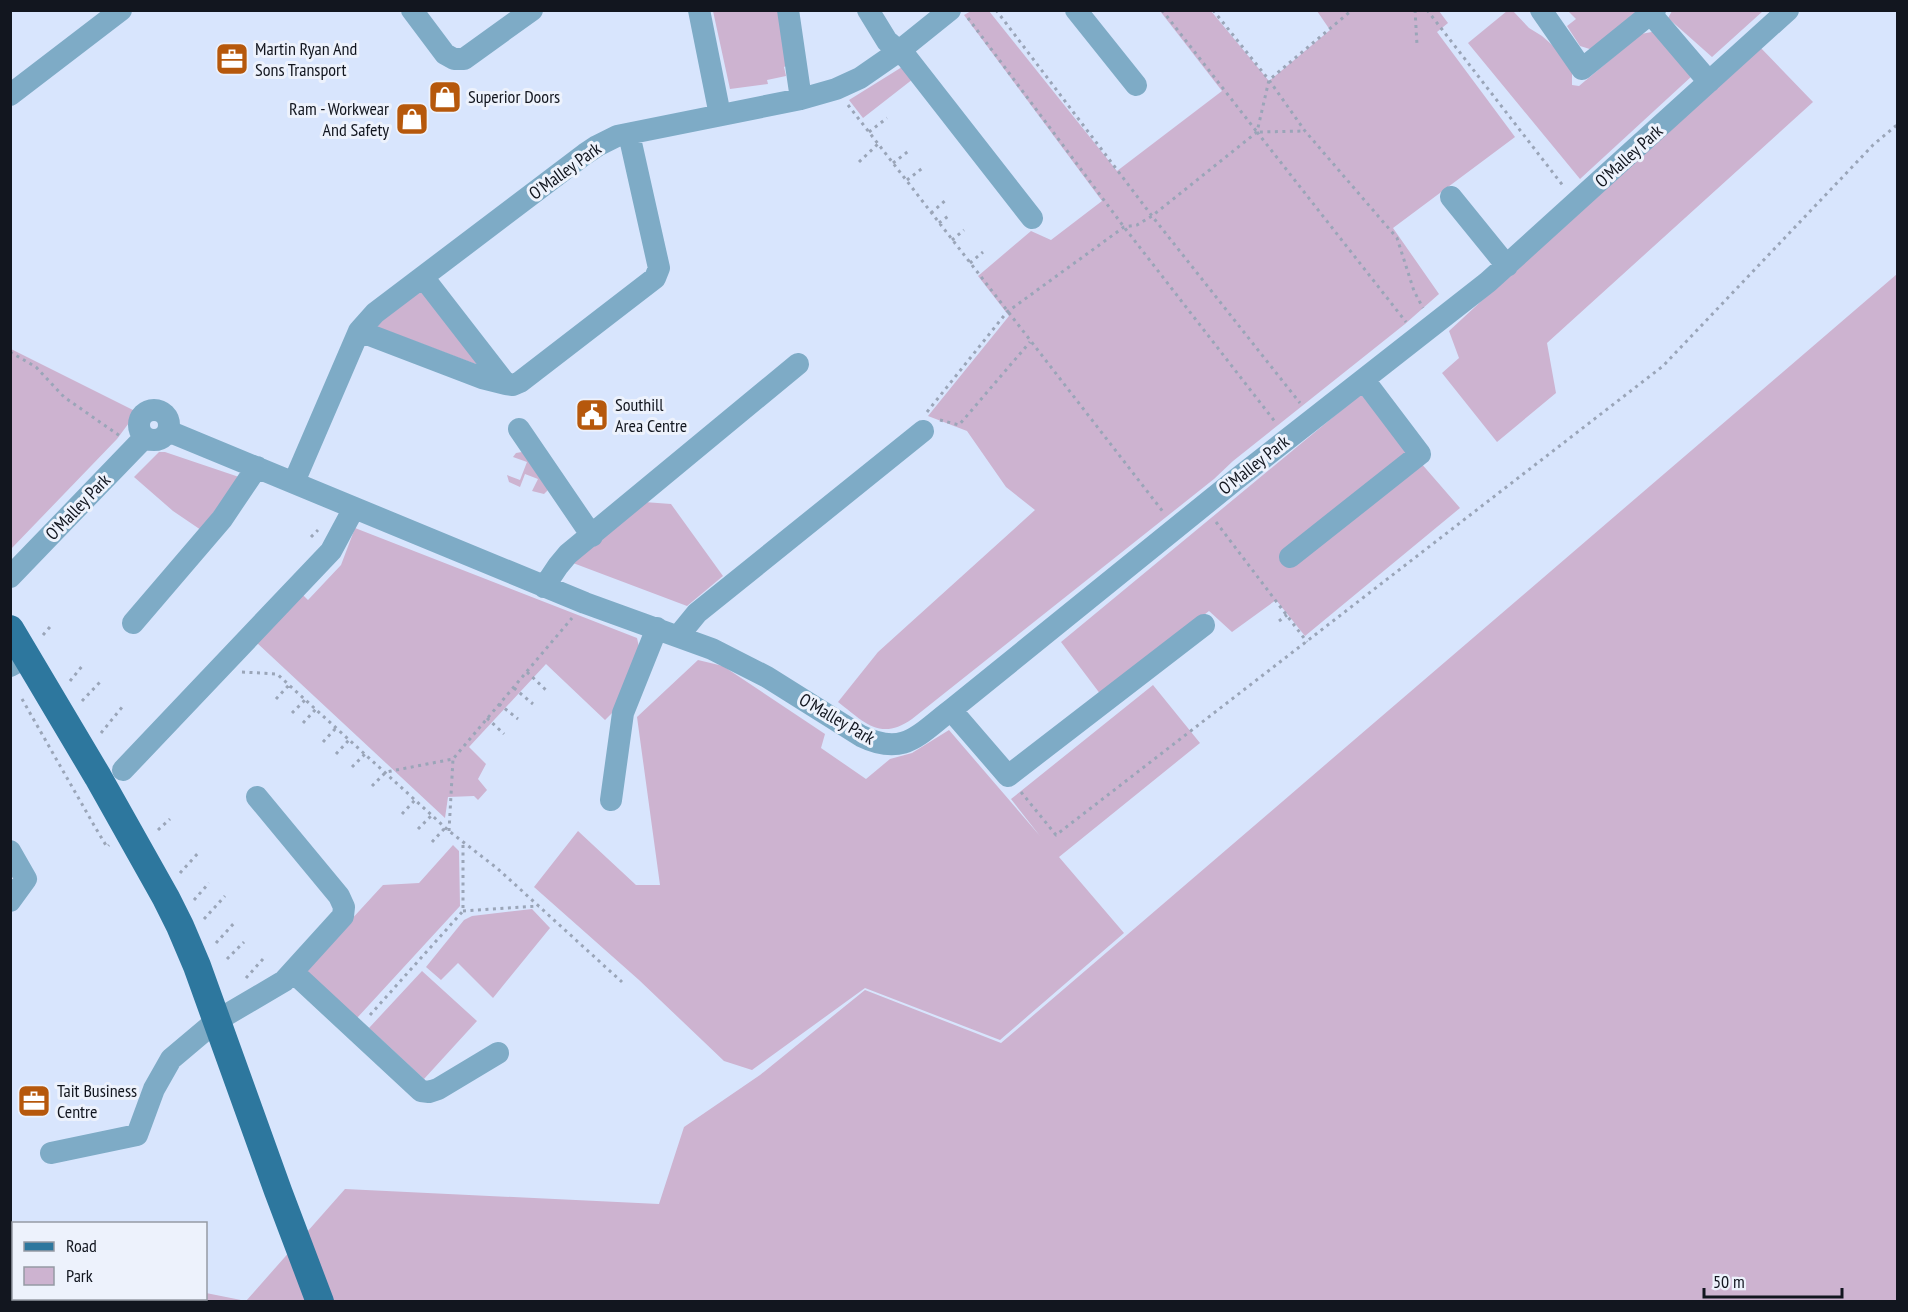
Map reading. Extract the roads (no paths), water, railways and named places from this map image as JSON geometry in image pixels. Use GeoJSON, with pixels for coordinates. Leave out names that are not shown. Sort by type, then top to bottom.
{"type":"FeatureCollection","features":[{"type":"Feature","properties":{"kind":"main road"},"geometry":{"type":"LineString","coordinates":[[10,629],[27,653],[166,898],[197,966],[320,1302]]}},
{"type":"Feature","properties":{"kind":"street"},"geometry":{"type":"LineString","coordinates":[[10,95],[121,10]]}},
{"type":"Feature","properties":{"kind":"street"},"geometry":{"type":"LineString","coordinates":[[412,10],[445,54],[454,59],[464,59],[532,10]]}},
{"type":"Feature","properties":{"kind":"street"},"geometry":{"type":"LineString","coordinates":[[699,10],[720,115]]}},
{"type":"Feature","properties":{"kind":"street"},"geometry":{"type":"LineString","coordinates":[[788,10],[801,99]]}},
{"type":"Feature","properties":{"kind":"street"},"geometry":{"type":"LineString","coordinates":[[868,10],[887,41],[900,51],[1032,218]]}},
{"type":"Feature","properties":{"kind":"street"},"geometry":{"type":"LineString","coordinates":[[1076,10],[1136,85]]}},
{"type":"Feature","properties":{"kind":"street"},"geometry":{"type":"LineString","coordinates":[[1541,10],[1582,69],[1653,12],[1709,82]]}},
{"type":"Feature","properties":{"kind":"street","name":"O'Malley Park"},"geometry":{"type":"LineString","coordinates":[[10,577],[146,437],[140,429],[140,418],[147,411],[162,411],[170,423],[168,431],[544,587],[712,649],[767,676],[819,711],[874,743],[888,746],[909,741],[951,710],[1176,528],[1507,266],[1788,10]]}},
{"type":"Feature","properties":{"kind":"street","name":"O'Malley Park"},"geometry":{"type":"LineString","coordinates":[[294,482],[359,331],[375,313],[597,146],[617,136],[801,99],[836,89],[860,78],[957,11]]}},
{"type":"Feature","properties":{"kind":"street"},"geometry":{"type":"LineString","coordinates":[[359,331],[482,378],[513,385],[520,382],[655,278],[658,273],[659,268],[629,134]]}},
{"type":"Feature","properties":{"kind":"street"},"geometry":{"type":"LineString","coordinates":[[1451,197],[1507,266]]}},
{"type":"Feature","properties":{"kind":"street"},"geometry":{"type":"LineString","coordinates":[[423,277],[506,384]]}},
{"type":"Feature","properties":{"kind":"street"},"geometry":{"type":"LineString","coordinates":[[544,587],[562,560],[798,364]]}},
{"type":"Feature","properties":{"kind":"street"},"geometry":{"type":"LineString","coordinates":[[1290,557],[1420,454],[1364,380]]}},
{"type":"Feature","properties":{"kind":"street"},"geometry":{"type":"LineString","coordinates":[[519,429],[592,536]]}},
{"type":"Feature","properties":{"kind":"street"},"geometry":{"type":"LineString","coordinates":[[679,635],[697,613],[923,431]]}},
{"type":"Feature","properties":{"kind":"street"},"geometry":{"type":"LineString","coordinates":[[133,623],[222,519],[257,467]]}},
{"type":"Feature","properties":{"kind":"street"},"geometry":{"type":"LineString","coordinates":[[123,770],[331,551],[354,508]]}},
{"type":"Feature","properties":{"kind":"street"},"geometry":{"type":"LineString","coordinates":[[951,710],[1008,776],[1204,624]]}},
{"type":"Feature","properties":{"kind":"street"},"geometry":{"type":"LineString","coordinates":[[611,800],[623,713],[657,628]]}},
{"type":"Feature","properties":{"kind":"street"},"geometry":{"type":"LineString","coordinates":[[51,1153],[137,1136],[154,1089],[171,1059],[216,1021],[294,973],[343,916],[344,907],[339,896],[257,797]]}},
{"type":"Feature","properties":{"kind":"street"},"geometry":{"type":"LineString","coordinates":[[10,851],[26,879],[10,901]]}},
{"type":"Feature","properties":{"kind":"street"},"geometry":{"type":"LineString","coordinates":[[294,973],[421,1091],[429,1092],[438,1089],[498,1053]]}},
{"type":"Feature","properties":{"kind":"place","name":"Martin Ryan And Sons Transport"},"geometry":{"type":"Point","coordinates":[232,59]}},
{"type":"Feature","properties":{"kind":"place","name":"Superior Doors"},"geometry":{"type":"Point","coordinates":[445,97]}},
{"type":"Feature","properties":{"kind":"place","name":"Ram - Workwear And Safety"},"geometry":{"type":"Point","coordinates":[412,119]}},
{"type":"Feature","properties":{"kind":"place","name":"Southill Area Centre"},"geometry":{"type":"Point","coordinates":[592,415]}},
{"type":"Feature","properties":{"kind":"place","name":"Tait Business Centre"},"geometry":{"type":"Point","coordinates":[34,1101]}}]}
